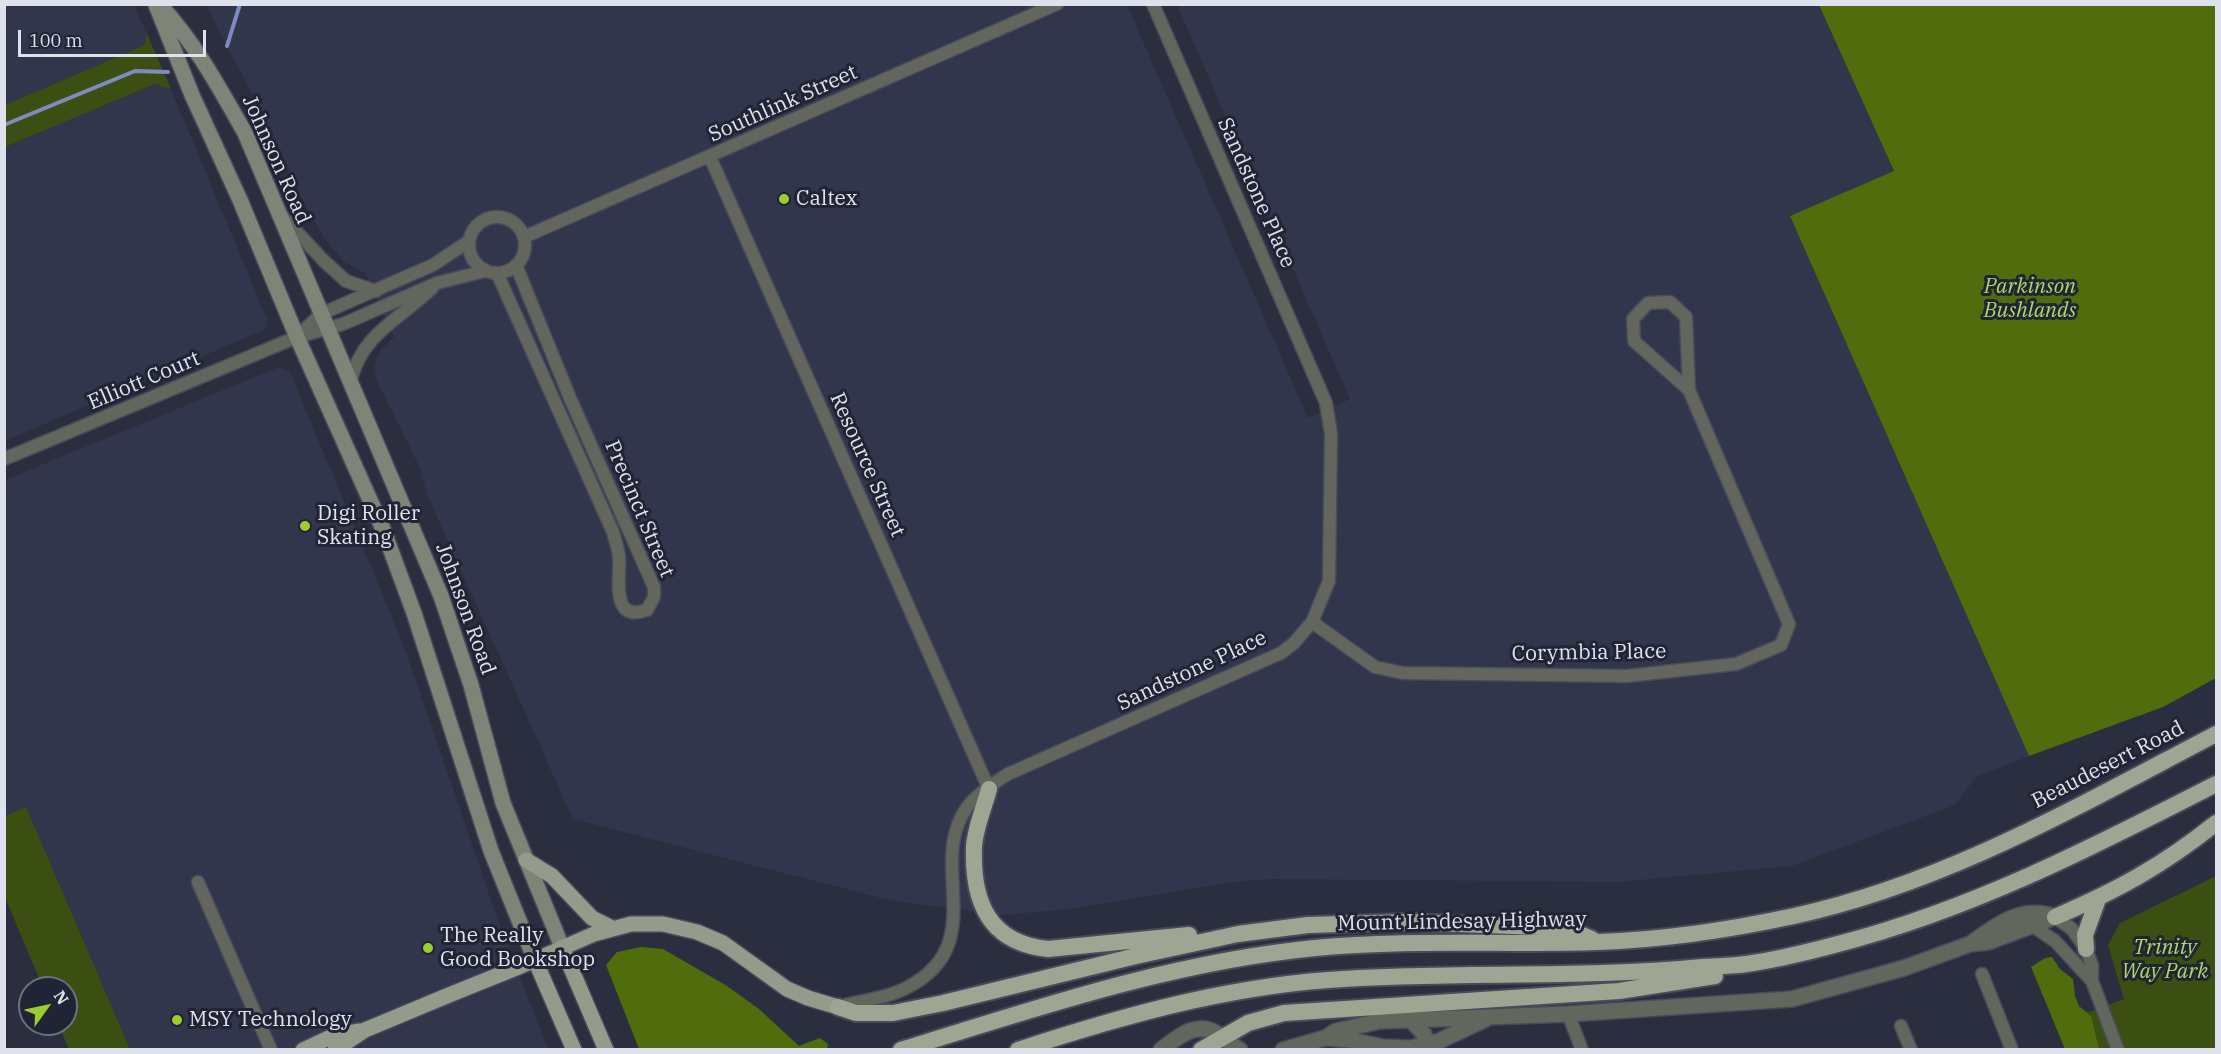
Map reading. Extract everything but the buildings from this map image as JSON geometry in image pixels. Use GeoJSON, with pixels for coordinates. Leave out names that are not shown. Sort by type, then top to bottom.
{"type":"FeatureCollection","features":[{"type":"Feature","properties":{"kind":"highway","name":"Beaudesert Road"},"geometry":{"type":"LineString","coordinates":[[2020,835],[2217,734]]}},
{"type":"Feature","properties":{"kind":"highway"},"geometry":{"type":"LineString","coordinates":[[1018,1050],[1093,1025],[1184,1002],[1283,984],[1376,977],[1641,973],[1746,964],[1812,951],[1901,926],[1970,902],[2038,873],[2217,784]]}},
{"type":"Feature","properties":{"kind":"highway"},"geometry":{"type":"LineString","coordinates":[[989,789],[974,846],[976,876],[978,893],[985,910],[994,926],[1004,935],[1025,945],[1048,949],[1209,932],[1238,934]]}},
{"type":"Feature","properties":{"kind":"highway"},"geometry":{"type":"LineString","coordinates":[[2055,917],[2098,899],[2159,866],[2217,823]]}},
{"type":"Feature","properties":{"kind":"highway","name":"Mount Lindesay Highway"},"geometry":{"type":"LineString","coordinates":[[901,1050],[1143,977],[1255,955],[1366,944],[1598,942],[1699,933],[1798,915],[1933,874],[1987,852],[2020,835]]}},
{"type":"Feature","properties":{"kind":"highway"},"geometry":{"type":"LineString","coordinates":[[2086,949],[2085,935],[2098,899]]}},
{"type":"Feature","properties":{"kind":"highway"},"geometry":{"type":"LineString","coordinates":[[838,1007],[856,1013],[878,1014],[918,1009],[1238,934],[1308,925],[1408,922],[1566,928],[1598,942]]}},
{"type":"Feature","properties":{"kind":"highway"},"geometry":{"type":"LineString","coordinates":[[1201,1050],[1248,1023],[1284,1012],[1619,991],[1723,975],[1746,964]]}},
{"type":"Feature","properties":{"kind":"main road","name":"Johnson Road"},"geometry":{"type":"LineString","coordinates":[[157,4],[170,16],[218,84],[245,133],[441,596],[471,685],[503,803],[606,1050]]}},
{"type":"Feature","properties":{"kind":"main road","name":"Johnson Road"},"geometry":{"type":"LineString","coordinates":[[157,4],[192,95],[383,530],[417,622],[488,841],[535,960],[574,1050]]}},
{"type":"Feature","properties":{"kind":"main road"},"geometry":{"type":"LineString","coordinates":[[526,860],[552,876],[592,918],[612,928]]}},
{"type":"Feature","properties":{"kind":"main road"},"geometry":{"type":"LineString","coordinates":[[335,1050],[365,1030],[562,947],[612,928],[655,924],[697,932],[723,943],[787,989],[807,998],[838,1007]]}},
{"type":"Feature","properties":{"kind":"main road"},"geometry":{"type":"LineString","coordinates":[[303,1050],[335,1035],[365,1030]]}},
{"type":"Feature","properties":{"kind":"street","name":"Southlink Street"},"geometry":{"type":"LineString","coordinates":[[524,237],[1057,4]]}},
{"type":"Feature","properties":{"kind":"street","name":"Sandstone Place"},"geometry":{"type":"LineString","coordinates":[[838,1007],[887,996],[907,988],[925,976],[941,959],[947,949],[954,921],[953,872],[956,833],[969,804],[1008,774],[1281,652],[1294,643],[1312,622],[1329,581],[1332,434],[1326,403],[1153,4]]}},
{"type":"Feature","properties":{"kind":"street","name":"Resource Street"},"geometry":{"type":"LineString","coordinates":[[710,157],[989,789]]}},
{"type":"Feature","properties":{"kind":"street"},"geometry":{"type":"LineString","coordinates":[[277,211],[339,276],[359,287],[376,291]]}},
{"type":"Feature","properties":{"kind":"street"},"geometry":{"type":"LineString","coordinates":[[496,217],[512,222],[524,237],[524,251],[511,270],[437,283],[328,330],[297,336],[321,314],[433,265],[469,240],[475,227],[481,222],[496,217]]}},
{"type":"Feature","properties":{"kind":"street"},"geometry":{"type":"LineString","coordinates":[[469,240],[472,258],[491,272]]}},
{"type":"Feature","properties":{"kind":"street","name":"Precinct Street"},"geometry":{"type":"LineString","coordinates":[[491,272],[524,333],[613,532],[619,557],[620,602],[625,608],[635,613],[647,610],[654,597],[654,587],[516,265]]}},
{"type":"Feature","properties":{"kind":"street"},"geometry":{"type":"LineString","coordinates":[[350,383],[354,365],[372,339],[437,283]]}},
{"type":"Feature","properties":{"kind":"street","name":"Corymbia Place"},"geometry":{"type":"LineString","coordinates":[[1312,622],[1375,666],[1403,674],[1627,676],[1736,664],[1781,645],[1789,624],[1689,390],[1686,317],[1670,302],[1648,303],[1633,319],[1634,341],[1689,390]]}},
{"type":"Feature","properties":{"kind":"street"},"geometry":{"type":"LineString","coordinates":[[524,333],[541,327]]}},
{"type":"Feature","properties":{"kind":"street","name":"Elliott Court"},"geometry":{"type":"LineString","coordinates":[[4,459],[297,336]]}},
{"type":"Feature","properties":{"kind":"street"},"geometry":{"type":"LineString","coordinates":[[198,882],[271,1050]]}},
{"type":"Feature","properties":{"kind":"street"},"geometry":{"type":"LineString","coordinates":[[1970,945],[2011,917],[2030,912],[2055,917],[2072,929],[2086,949],[2092,965],[2092,981],[2118,1050]]}},
{"type":"Feature","properties":{"kind":"street"},"geometry":{"type":"LineString","coordinates":[[1283,1050],[1325,1038],[1336,1031],[1380,1021],[1568,1014],[1792,999],[1904,968],[1970,945],[1988,942],[2055,917]]}},
{"type":"Feature","properties":{"kind":"street"},"geometry":{"type":"LineString","coordinates":[[2034,926],[2055,941],[2092,981]]}},
{"type":"Feature","properties":{"kind":"street"},"geometry":{"type":"LineString","coordinates":[[1982,974],[2012,1050]]}},
{"type":"Feature","properties":{"kind":"street"},"geometry":{"type":"LineString","coordinates":[[1568,1014],[1582,1050]]}},
{"type":"Feature","properties":{"kind":"street"},"geometry":{"type":"LineString","coordinates":[[1325,1038],[1402,1049],[1426,1045],[1488,1018]]}},
{"type":"Feature","properties":{"kind":"street"},"geometry":{"type":"LineString","coordinates":[[1410,1019],[1424,1034],[1426,1045]]}},
{"type":"Feature","properties":{"kind":"street"},"geometry":{"type":"LineString","coordinates":[[1901,1026],[1911,1050]]}},
{"type":"Feature","properties":{"kind":"street"},"geometry":{"type":"LineString","coordinates":[[1161,1050],[1178,1037],[1194,1029],[1209,1030],[1240,1050]]}},
{"type":"Feature","properties":{"kind":"shaded area"},"geometry":{"type":"Polygon","coordinates":[[[5,5],[134,5],[147,38],[145,44],[140,47],[5,105],[5,5]]]}},
{"type":"Feature","properties":{"kind":"shaded area"},"geometry":{"type":"Polygon","coordinates":[[[207,5],[1127,5],[1308,418],[1350,399],[1177,5],[1819,5],[1894,172],[1790,216],[2029,756],[1976,777],[1955,805],[1792,866],[1617,882],[1273,879],[1232,882],[1070,909],[1002,915],[893,901],[573,819],[428,497],[419,466],[376,379],[374,365],[380,351],[394,337],[365,273],[344,262],[324,238],[294,185],[251,91],[207,5]]]}},
{"type":"Feature","properties":{"kind":"shaded area"},"geometry":{"type":"Polygon","coordinates":[[[156,84],[171,89],[267,319],[266,329],[5,441],[5,147],[156,84]]]}},
{"type":"Feature","properties":{"kind":"shaded area"},"geometry":{"type":"Polygon","coordinates":[[[279,367],[290,372],[404,646],[500,926],[548,1049],[130,1049],[26,808],[5,816],[5,480],[279,367]]]}},
{"type":"Feature","properties":{"kind":"green space","name":"Parkinson Bushlands"},"geometry":{"type":"Polygon","coordinates":[[[1819,5],[2216,5],[2216,678],[2163,707],[2029,756],[1790,216],[1894,171],[1819,5]]]}},
{"type":"Feature","properties":{"kind":"green space"},"geometry":{"type":"Polygon","coordinates":[[[146,32],[171,89],[155,84],[5,147],[5,105],[140,47],[145,44],[146,32]]]}},
{"type":"Feature","properties":{"kind":"green space"},"geometry":{"type":"Polygon","coordinates":[[[26,807],[130,1049],[69,1049],[63,1036],[78,1036],[78,976],[38,976],[5,897],[5,816],[26,807]]]}},
{"type":"Feature","properties":{"kind":"green space","name":"Trinity Way Park"},"geometry":{"type":"Polygon","coordinates":[[[2216,876],[2216,1049],[2065,1049],[2055,1025],[2124,999],[2108,945],[2120,923],[2216,876]]]}},
{"type":"Feature","properties":{"kind":"green space"},"geometry":{"type":"Polygon","coordinates":[[[641,947],[663,949],[727,986],[759,1009],[799,1046],[820,1038],[828,1044],[827,1049],[639,1049],[606,965],[617,952],[641,947]]]}},
{"type":"Feature","properties":{"kind":"green space"},"geometry":{"type":"Polygon","coordinates":[[[2052,957],[2060,969],[2073,979],[2075,996],[2079,1006],[2091,1016],[2099,1049],[2065,1049],[2031,967],[2045,958],[2052,957]]]}},
{"type":"Feature","properties":{"kind":"waterway"},"geometry":{"type":"LineString","coordinates":[[227,46],[240,4]]}},
{"type":"Feature","properties":{"kind":"waterway"},"geometry":{"type":"LineString","coordinates":[[4,125],[135,71],[168,72]]}},
{"type":"Feature","properties":{"kind":"place","name":"Caltex"},"geometry":{"type":"Point","coordinates":[784,199]}},
{"type":"Feature","properties":{"kind":"place","name":"Digi Roller Skating"},"geometry":{"type":"Point","coordinates":[305,526]}},
{"type":"Feature","properties":{"kind":"place","name":"The Really Good Bookshop"},"geometry":{"type":"Point","coordinates":[428,948]}},
{"type":"Feature","properties":{"kind":"place","name":"MSY Technology"},"geometry":{"type":"Point","coordinates":[177,1020]}}]}
